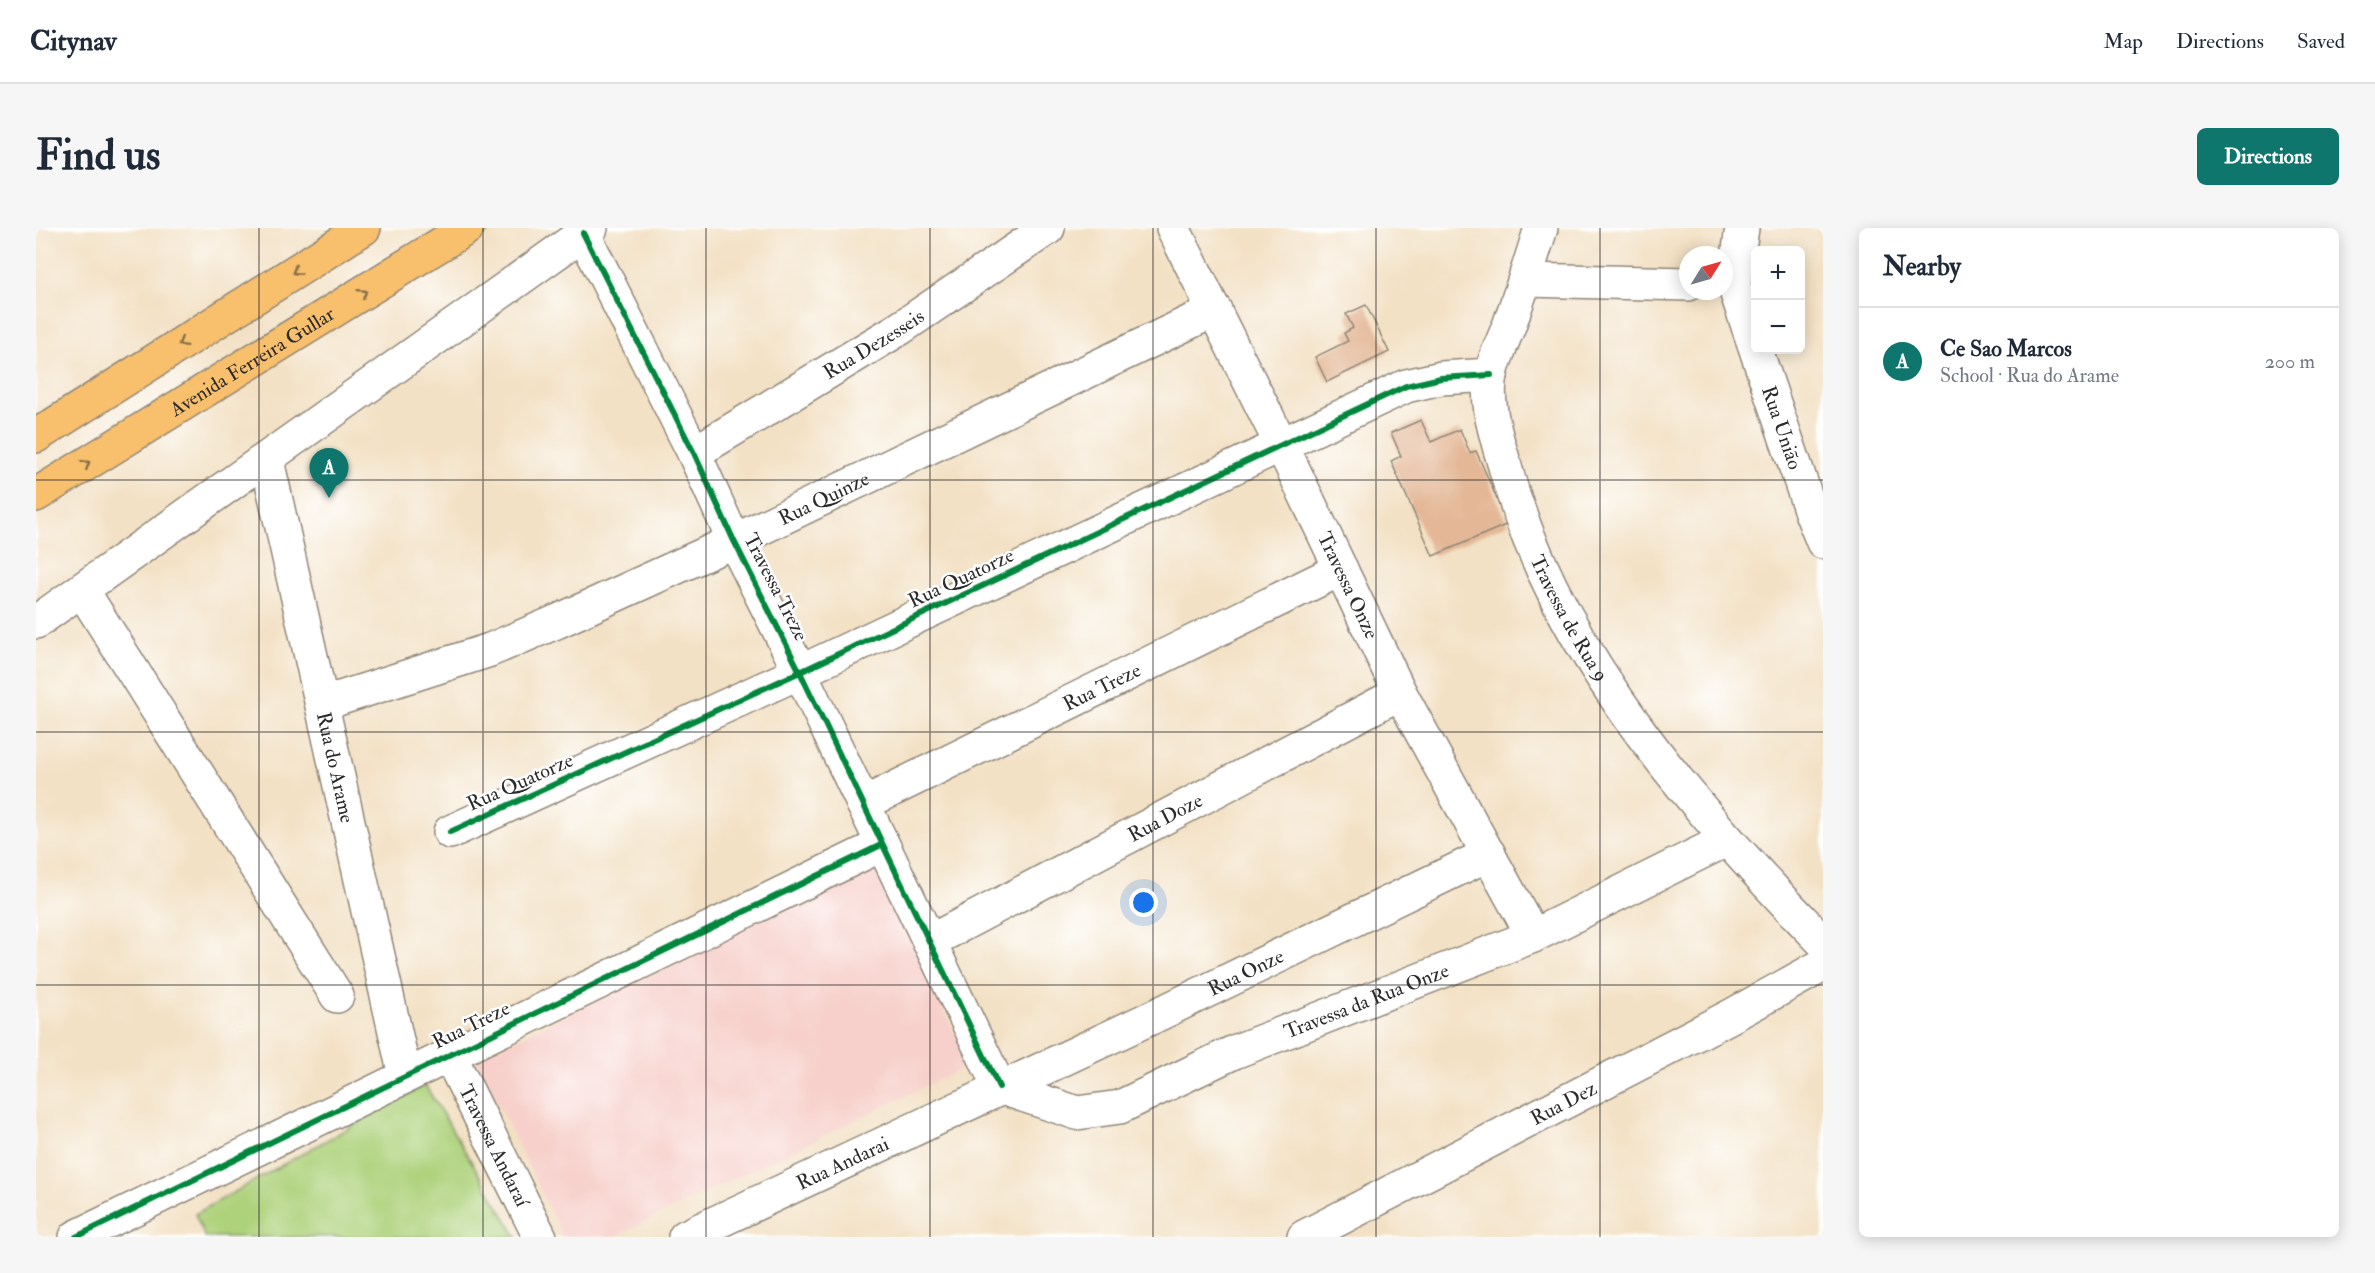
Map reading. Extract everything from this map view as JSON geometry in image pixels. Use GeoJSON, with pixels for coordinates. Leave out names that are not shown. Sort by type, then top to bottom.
{"type":"FeatureCollection","features":[{"type":"Feature","properties":{"kind":"main road"},"geometry":{"type":"LineString","coordinates":[[36,436],[364,228]]}},
{"type":"Feature","properties":{"kind":"main road","name":"Avenida Ferreira Gullar"},"geometry":{"type":"LineString","coordinates":[[36,495],[467,228]]}},
{"type":"Feature","properties":{"kind":"street","name":"Rua Dezesseis"},"geometry":{"type":"LineString","coordinates":[[694,453],[899,329],[1048,228]]}},
{"type":"Feature","properties":{"kind":"street","name":"Travessa Onze"},"geometry":{"type":"LineString","coordinates":[[1173,228],[1281,444],[1400,693],[1533,936]]}},
{"type":"Feature","properties":{"kind":"street","name":"Travessa de Rua 9"},"geometry":{"type":"LineString","coordinates":[[1541,228],[1526,280],[1491,375],[1491,415],[1507,477],[1533,552],[1593,662],[1640,731],[1726,840],[1823,942]]}},
{"type":"Feature","properties":{"kind":"street","name":"Rua União"},"geometry":{"type":"LineString","coordinates":[[1733,269],[1743,228]]}},
{"type":"Feature","properties":{"kind":"street","name":"Travessa Treze"},"geometry":{"type":"LineString","coordinates":[[587,231],[734,541],[800,672],[999,1087]]}},
{"type":"Feature","properties":{"kind":"street"},"geometry":{"type":"LineString","coordinates":[[36,622],[587,231]]}},
{"type":"Feature","properties":{"kind":"street"},"geometry":{"type":"LineString","coordinates":[[1526,280],[1679,284]]}},
{"type":"Feature","properties":{"kind":"street","name":"Rua União"},"geometry":{"type":"LineString","coordinates":[[1733,295],[1817,512],[1823,542]]}},
{"type":"Feature","properties":{"kind":"street","name":"Rua Quinze"},"geometry":{"type":"LineString","coordinates":[[322,704],[489,650],[734,541],[1215,310]]}},
{"type":"Feature","properties":{"kind":"street","name":"Rua Quatorze"},"geometry":{"type":"LineString","coordinates":[[450,832],[800,672],[1406,386],[1441,378],[1491,375]]}},
{"type":"Feature","properties":{"kind":"street","name":"Rua do Arame"},"geometry":{"type":"LineString","coordinates":[[267,460],[405,1076]]}},
{"type":"Feature","properties":{"kind":"street","name":"Rua Treze"},"geometry":{"type":"LineString","coordinates":[[863,804],[1341,569]]}},
{"type":"Feature","properties":{"kind":"street"},"geometry":{"type":"LineString","coordinates":[[82,590],[337,996]]}},
{"type":"Feature","properties":{"kind":"street","name":"Rua Doze"},"geometry":{"type":"LineString","coordinates":[[929,942],[1400,693]]}},
{"type":"Feature","properties":{"kind":"street","name":"Travessa da Rua Onze"},"geometry":{"type":"LineString","coordinates":[[999,1087],[1077,1113],[1120,1107],[1234,1052],[1533,936],[1726,840]]}},
{"type":"Feature","properties":{"kind":"street","name":"Rua Treze"},"geometry":{"type":"LineString","coordinates":[[76,1237],[881,845]]}},
{"type":"Feature","properties":{"kind":"street","name":"Rua Onze"},"geometry":{"type":"LineString","coordinates":[[999,1087],[1157,1015],[1489,854]]}},
{"type":"Feature","properties":{"kind":"street","name":"Rua Dez"},"geometry":{"type":"LineString","coordinates":[[1304,1237],[1731,1016],[1823,965]]}},
{"type":"Feature","properties":{"kind":"street","name":"Travessa Andaraí"},"geometry":{"type":"LineString","coordinates":[[449,1054],[540,1237]]}},
{"type":"Feature","properties":{"kind":"street","name":"Rua Andarai"},"geometry":{"type":"LineString","coordinates":[[685,1237],[999,1087]]}},
{"type":"Feature","properties":{"kind":"shaded area"},"geometry":{"type":"Polygon","coordinates":[[[874,866],[970,1065],[614,1237],[563,1237],[476,1059],[874,866]]]}},
{"type":"Feature","properties":{"kind":"green space"},"geometry":{"type":"Polygon","coordinates":[[[425,1085],[517,1237],[205,1237],[195,1214],[425,1085]]]}},
{"type":"Feature","properties":{"kind":"building"},"geometry":{"type":"Polygon","coordinates":[[[1366,305],[1389,352],[1327,382],[1315,357],[1348,341],[1344,333],[1353,328],[1346,314],[1366,305]]]}},
{"type":"Feature","properties":{"kind":"building"},"geometry":{"type":"Polygon","coordinates":[[[1421,420],[1431,442],[1460,429],[1470,453],[1476,451],[1508,524],[1433,556],[1391,461],[1401,456],[1391,433],[1421,420]]]}},
{"type":"Feature","properties":{"kind":"cycle path"},"geometry":{"type":"LineString","coordinates":[[583,233],[694,453],[734,541],[800,672],[999,1087]]}},
{"type":"Feature","properties":{"kind":"cycle path"},"geometry":{"type":"LineString","coordinates":[[450,832],[800,672],[1406,386],[1441,378],[1491,375]]}},
{"type":"Feature","properties":{"kind":"cycle path"},"geometry":{"type":"LineString","coordinates":[[76,1237],[881,845]]}},
{"type":"Feature","properties":{"kind":"place","name":"Ce Sao Marcos"},"geometry":{"type":"Point","coordinates":[329,498]}}]}
